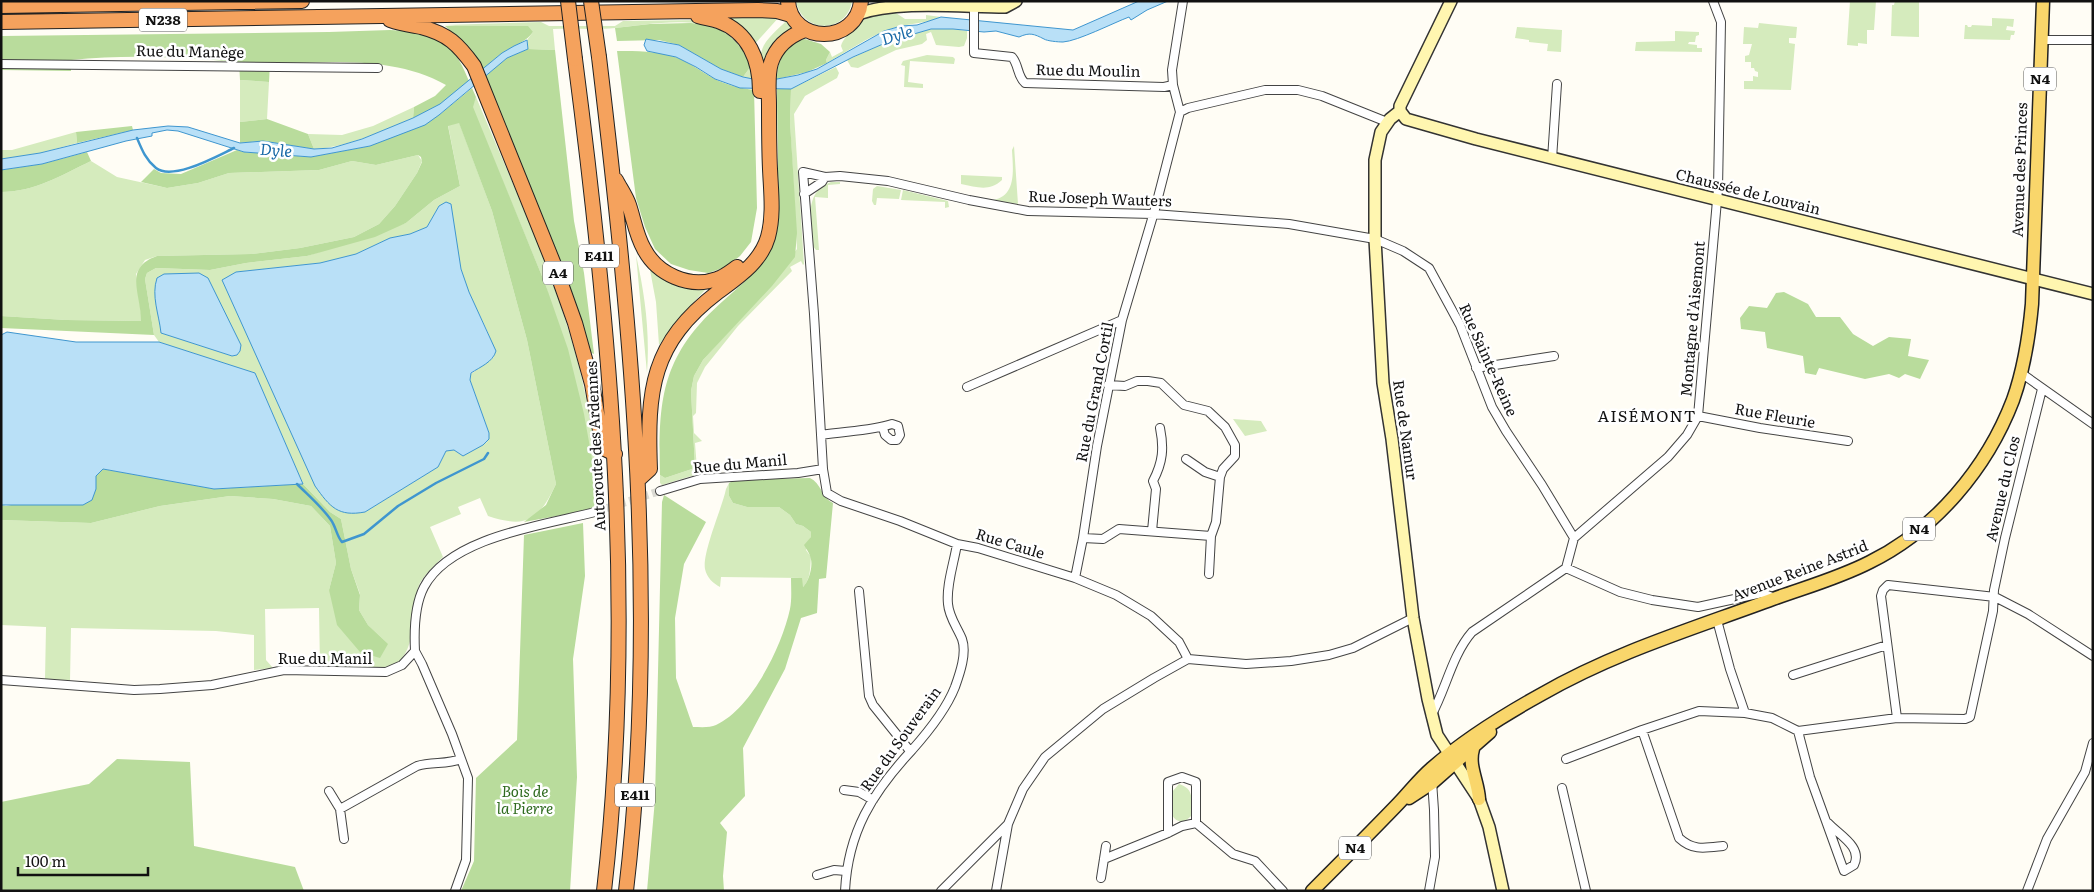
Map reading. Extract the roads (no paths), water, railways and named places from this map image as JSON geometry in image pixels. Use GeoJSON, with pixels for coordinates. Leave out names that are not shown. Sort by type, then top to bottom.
{"type":"FeatureCollection","features":[{"type":"Feature","properties":{"kind":"highway","name":"N238"},"geometry":{"type":"LineString","coordinates":[[1,6],[302,1]]}},
{"type":"Feature","properties":{"kind":"highway","name":"Autoroute des Ardennes"},"geometry":{"type":"LineString","coordinates":[[568,1],[595,216],[615,454],[620,591],[618,708],[614,789],[604,891]]}},
{"type":"Feature","properties":{"kind":"highway","name":"E411"},"geometry":{"type":"LineString","coordinates":[[591,1],[613,173],[628,312],[639,479],[643,591],[640,699],[631,853],[626,891]]}},
{"type":"Feature","properties":{"kind":"highway"},"geometry":{"type":"LineString","coordinates":[[788,1],[791,15],[805,30],[817,35],[834,34],[849,26],[859,8]]}},
{"type":"Feature","properties":{"kind":"highway"},"geometry":{"type":"LineString","coordinates":[[216,2],[225,9],[287,12],[325,17]]}},
{"type":"Feature","properties":{"kind":"highway","name":"N238"},"geometry":{"type":"LineString","coordinates":[[1,22],[758,10],[777,11],[791,15]]}},
{"type":"Feature","properties":{"kind":"highway"},"geometry":{"type":"LineString","coordinates":[[613,173],[628,204],[643,248],[666,273],[682,280],[701,283],[718,279],[745,260],[757,241],[762,208],[764,70],[739,34],[718,21],[688,11]]}},
{"type":"Feature","properties":{"kind":"highway","name":"A4"},"geometry":{"type":"LineString","coordinates":[[383,17],[401,24],[419,27],[446,36],[456,43],[474,66],[555,266],[575,322],[592,384],[603,448],[615,454]]}},
{"type":"Feature","properties":{"kind":"highway"},"geometry":{"type":"LineString","coordinates":[[764,70],[783,44],[805,30]]}},
{"type":"Feature","properties":{"kind":"highway"},"geometry":{"type":"LineString","coordinates":[[639,479],[650,469],[648,418],[652,387],[660,360],[679,329],[708,300],[758,258],[767,238],[772,214],[764,100]]}},
{"type":"Feature","properties":{"kind":"main road"},"geometry":{"type":"LineString","coordinates":[[859,8],[868,10],[909,6],[1005,7],[1016,1]]}},
{"type":"Feature","properties":{"kind":"main road"},"geometry":{"type":"LineString","coordinates":[[1400,111],[1400,106],[1451,1]]}},
{"type":"Feature","properties":{"kind":"main road","name":"Avenue des Princes"},"geometry":{"type":"LineString","coordinates":[[2033,279],[2043,1]]}},
{"type":"Feature","properties":{"kind":"main road","name":"Rue de Namur"},"geometry":{"type":"LineString","coordinates":[[1400,111],[1387,122],[1381,132],[1375,160],[1375,239],[1383,383],[1392,439],[1413,618],[1436,736],[1479,799],[1489,827],[1503,891]]}},
{"type":"Feature","properties":{"kind":"main road","name":"Chaussée de Louvain"},"geometry":{"type":"LineString","coordinates":[[1400,111],[1406,119],[1552,158],[2093,294]]}},
{"type":"Feature","properties":{"kind":"main road","name":"Avenue Reine Astrid"},"geometry":{"type":"LineString","coordinates":[[1451,759],[1510,713],[1600,663],[1644,645],[1824,582],[1871,562],[1901,544],[1941,512],[1971,476],[1992,443],[2012,401],[2021,373],[2028,339],[2033,279]]}},
{"type":"Feature","properties":{"kind":"main road","name":"Avenue Reine Astrid"},"geometry":{"type":"LineString","coordinates":[[1451,759],[1473,749],[1510,713]]}},
{"type":"Feature","properties":{"kind":"main road"},"geometry":{"type":"LineString","coordinates":[[1473,749],[1470,759],[1478,784],[1479,799]]}},
{"type":"Feature","properties":{"kind":"main road","name":"N4"},"geometry":{"type":"LineString","coordinates":[[1312,891],[1430,769],[1451,759]]}},
{"type":"Feature","properties":{"kind":"main road","name":"N4"},"geometry":{"type":"LineString","coordinates":[[1398,804],[1432,783],[1451,759]]}},
{"type":"Feature","properties":{"kind":"street","name":"Montagne d'Aisemont"},"geometry":{"type":"LineString","coordinates":[[1574,538],[1668,457],[1687,435],[1698,416],[1717,200],[1720,22],[1713,1]]}},
{"type":"Feature","properties":{"kind":"street"},"geometry":{"type":"LineString","coordinates":[[1183,2],[1172,70],[1180,112],[1188,108],[1265,90],[1298,90],[1322,96],[1387,122]]}},
{"type":"Feature","properties":{"kind":"street","name":"Rue du Moulin"},"geometry":{"type":"LineString","coordinates":[[974,8],[974,52],[1012,57],[1022,81],[1030,84],[1164,87],[1174,85]]}},
{"type":"Feature","properties":{"kind":"street"},"geometry":{"type":"LineString","coordinates":[[2042,40],[2093,40]]}},
{"type":"Feature","properties":{"kind":"street","name":"Rue du Manège"},"geometry":{"type":"LineString","coordinates":[[1,64],[378,68]]}},
{"type":"Feature","properties":{"kind":"street"},"geometry":{"type":"LineString","coordinates":[[1552,158],[1558,84]]}},
{"type":"Feature","properties":{"kind":"street","name":"Rue du Grand Cortil"},"geometry":{"type":"LineString","coordinates":[[1075,578],[1108,385],[1122,320],[1180,112]]}},
{"type":"Feature","properties":{"kind":"street","name":"Rue Joseph Wauters"},"geometry":{"type":"LineString","coordinates":[[823,469],[803,172],[826,177],[840,176],[888,182],[1028,212],[1153,214],[1289,224],[1375,239]]}},
{"type":"Feature","properties":{"kind":"street"},"geometry":{"type":"LineString","coordinates":[[804,194],[826,177]]}},
{"type":"Feature","properties":{"kind":"street","name":"Rue Sainte-Reine"},"geometry":{"type":"LineString","coordinates":[[1375,239],[1403,251],[1429,268],[1460,325],[1492,407],[1574,538]]}},
{"type":"Feature","properties":{"kind":"street"},"geometry":{"type":"LineString","coordinates":[[967,387],[1122,320]]}},
{"type":"Feature","properties":{"kind":"street"},"geometry":{"type":"LineString","coordinates":[[1476,368],[1554,356]]}},
{"type":"Feature","properties":{"kind":"street"},"geometry":{"type":"LineString","coordinates":[[2021,373],[2093,424]]}},
{"type":"Feature","properties":{"kind":"street"},"geometry":{"type":"LineString","coordinates":[[1108,385],[1125,386],[1138,381],[1162,383],[1184,405],[1208,411],[1225,427],[1236,445],[1235,456],[1223,469],[1220,477],[1216,522],[1211,536],[1209,574]]}},
{"type":"Feature","properties":{"kind":"street","name":"Avenue du Clos"},"geometry":{"type":"LineString","coordinates":[[1897,718],[1965,719],[1972,714],[1995,597],[1994,590],[2042,389]]}},
{"type":"Feature","properties":{"kind":"street","name":"Rue Fleurie"},"geometry":{"type":"LineString","coordinates":[[1698,416],[1760,428],[1848,441]]}},
{"type":"Feature","properties":{"kind":"street"},"geometry":{"type":"LineString","coordinates":[[821,435],[873,427],[883,428]]}},
{"type":"Feature","properties":{"kind":"street"},"geometry":{"type":"LineString","coordinates":[[1152,532],[1156,489],[1153,480],[1161,466],[1163,441],[1160,428]]}},
{"type":"Feature","properties":{"kind":"street"},"geometry":{"type":"LineString","coordinates":[[1186,459],[1205,472],[1220,477]]}},
{"type":"Feature","properties":{"kind":"street","name":"Rue du Manil"},"geometry":{"type":"LineString","coordinates":[[660,490],[700,479],[823,469]]}},
{"type":"Feature","properties":{"kind":"street","name":"Rue Caule"},"geometry":{"type":"LineString","coordinates":[[823,469],[825,488],[830,496],[957,544],[978,548],[1075,578],[1116,595],[1151,616],[1179,642],[1188,659]]}},
{"type":"Feature","properties":{"kind":"street"},"geometry":{"type":"LineString","coordinates":[[455,891],[464,871],[467,853],[468,778],[415,651],[418,602],[430,577],[446,561],[471,547],[494,538],[595,512]]}},
{"type":"Feature","properties":{"kind":"street"},"geometry":{"type":"LineString","coordinates":[[1083,538],[1103,539],[1119,529],[1211,536]]}},
{"type":"Feature","properties":{"kind":"street"},"geometry":{"type":"LineString","coordinates":[[1431,716],[1441,699],[1464,641],[1472,632],[1566,568],[1574,538]]}},
{"type":"Feature","properties":{"kind":"street","name":"Rue du Souverain"},"geometry":{"type":"LineString","coordinates":[[845,891],[850,849],[856,832],[873,800],[945,707],[960,672],[963,644],[951,618],[947,601],[957,544]]}},
{"type":"Feature","properties":{"kind":"street"},"geometry":{"type":"LineString","coordinates":[[1566,568],[1620,592],[1652,600],[1698,607],[1762,592],[1776,598]]}},
{"type":"Feature","properties":{"kind":"street"},"geometry":{"type":"LineString","coordinates":[[1566,759],[1642,730],[1700,711],[1745,713],[1772,718],[1798,732],[1897,718],[1881,596],[1882,590],[1888,585],[1995,597],[2028,614],[2093,656]]}},
{"type":"Feature","properties":{"kind":"street"},"geometry":{"type":"LineString","coordinates":[[859,591],[868,696],[879,713],[910,751]]}},
{"type":"Feature","properties":{"kind":"street"},"geometry":{"type":"LineString","coordinates":[[996,891],[1008,824],[1023,789],[1044,757],[1103,709],[1188,659],[1246,664],[1291,661],[1352,648],[1413,618]]}},
{"type":"Feature","properties":{"kind":"street"},"geometry":{"type":"LineString","coordinates":[[1717,620],[1730,669],[1745,713]]}},
{"type":"Feature","properties":{"kind":"street"},"geometry":{"type":"LineString","coordinates":[[1793,675],[1887,646]]}},
{"type":"Feature","properties":{"kind":"street","name":"Rue du Manil"},"geometry":{"type":"LineString","coordinates":[[1,680],[134,690],[184,688],[212,685],[284,670],[386,672],[402,666],[415,651]]}},
{"type":"Feature","properties":{"kind":"street"},"geometry":{"type":"LineString","coordinates":[[1642,730],[1680,838],[1687,846],[1702,848],[1723,846]]}},
{"type":"Feature","properties":{"kind":"street"},"geometry":{"type":"LineString","coordinates":[[1798,732],[1810,776],[1844,871],[1854,865],[1857,853],[1828,823]]}},
{"type":"Feature","properties":{"kind":"street"},"geometry":{"type":"LineString","coordinates":[[2027,891],[2048,839],[2085,772],[2093,743]]}},
{"type":"Feature","properties":{"kind":"street"},"geometry":{"type":"LineString","coordinates":[[340,809],[417,766],[448,764],[461,759]]}},
{"type":"Feature","properties":{"kind":"street"},"geometry":{"type":"LineString","coordinates":[[1429,891],[1435,858],[1430,769]]}},
{"type":"Feature","properties":{"kind":"street"},"geometry":{"type":"LineString","coordinates":[[1168,833],[1168,782],[1182,777],[1196,782],[1196,822],[1233,854],[1255,861],[1283,891]]}},
{"type":"Feature","properties":{"kind":"street"},"geometry":{"type":"LineString","coordinates":[[1562,788],[1586,891]]}},
{"type":"Feature","properties":{"kind":"street"},"geometry":{"type":"LineString","coordinates":[[844,790],[859,792],[873,800]]}},
{"type":"Feature","properties":{"kind":"street"},"geometry":{"type":"LineString","coordinates":[[329,791],[340,809],[344,840]]}},
{"type":"Feature","properties":{"kind":"street"},"geometry":{"type":"LineString","coordinates":[[1104,859],[1182,826],[1196,822]]}},
{"type":"Feature","properties":{"kind":"street"},"geometry":{"type":"LineString","coordinates":[[941,891],[1008,824]]}},
{"type":"Feature","properties":{"kind":"street"},"geometry":{"type":"LineString","coordinates":[[1101,878],[1106,846]]}},
{"type":"Feature","properties":{"kind":"street"},"geometry":{"type":"LineString","coordinates":[[817,874],[834,870],[846,871]]}},
{"type":"Feature","properties":{"kind":"water","name":"Dyle"},"geometry":{"type":"Polygon","coordinates":[[[1139,1],[1168,1],[1147,10],[1131,20],[1129,17],[1086,35],[1063,42],[1048,40],[1032,34],[1019,37],[996,31],[931,29],[890,41],[853,57],[791,89],[740,88],[715,79],[676,57],[647,51],[644,45],[646,39],[679,45],[721,69],[743,77],[777,79],[817,69],[884,31],[901,26],[917,25],[941,17],[1073,30],[1139,1]]]}},
{"type":"Feature","properties":{"kind":"water","name":"Dyle"},"geometry":{"type":"Polygon","coordinates":[[[527,40],[528,49],[507,58],[425,125],[370,146],[311,157],[244,152],[178,131],[167,130],[152,133],[152,136],[126,141],[42,164],[1,170],[1,159],[40,153],[133,130],[168,126],[188,127],[240,143],[263,141],[314,149],[332,148],[362,139],[413,118],[440,104],[502,53],[527,40]]]}},
{"type":"Feature","properties":{"kind":"water"},"geometry":{"type":"Polygon","coordinates":[[[446,202],[451,204],[461,269],[469,292],[496,351],[489,361],[471,373],[470,380],[489,433],[489,439],[483,445],[463,456],[454,450],[446,451],[438,467],[365,512],[341,512],[325,500],[315,486],[222,280],[236,272],[320,263],[356,254],[390,238],[410,234],[427,227],[439,206],[446,202]]]}},
{"type":"Feature","properties":{"kind":"water"},"geometry":{"type":"Polygon","coordinates":[[[199,273],[208,278],[241,345],[237,355],[232,356],[161,333],[155,298],[157,278],[164,274],[199,273]]]}},
{"type":"Feature","properties":{"kind":"water"},"geometry":{"type":"Polygon","coordinates":[[[7,332],[76,342],[159,342],[255,373],[303,484],[214,489],[103,469],[96,476],[96,489],[92,500],[83,505],[1,505],[1,335],[7,332]]]}},
{"type":"Feature","properties":{"kind":"waterway"},"geometry":{"type":"LineString","coordinates":[[137,138],[150,162],[156,168],[164,171],[195,166],[234,148]]}},
{"type":"Feature","properties":{"kind":"waterway"},"geometry":{"type":"LineString","coordinates":[[297,484],[327,515],[342,542],[364,534],[398,506],[436,483],[484,459],[488,453]]}},
{"type":"Feature","properties":{"kind":"tunnel"},"geometry":{"type":"LineString","coordinates":[[595,512],[660,491]]}},
{"type":"Feature","properties":{"kind":"district","name":"AISÉMONT"},"geometry":{"type":"Point","coordinates":[1647,416]}},
{"type":"Feature","properties":{"kind":"park label","name":"Bois de la Pierre"},"geometry":{"type":"Point","coordinates":[525,800]}}]}
